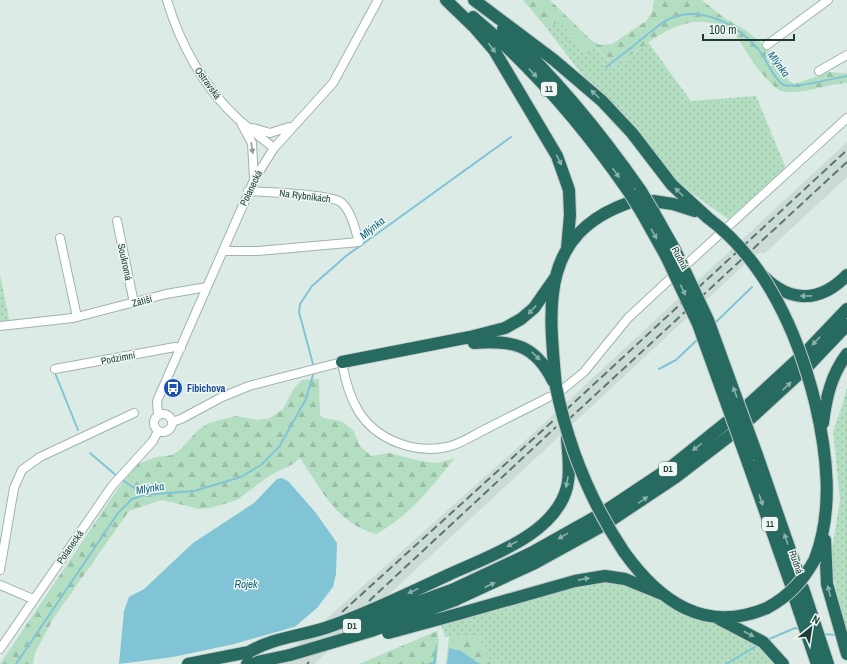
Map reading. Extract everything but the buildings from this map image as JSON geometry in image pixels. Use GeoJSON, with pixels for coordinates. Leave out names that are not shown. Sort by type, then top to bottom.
{"type":"FeatureCollection","features":[{"type":"Feature","properties":{"kind":"highway"},"geometry":{"type":"LineString","coordinates":[[446,0],[475,28],[494,50],[557,156],[569,190],[570,215],[567,249]]}},
{"type":"Feature","properties":{"kind":"highway","name":"Rudná"},"geometry":{"type":"LineString","coordinates":[[452,0],[501,41],[550,90],[591,138],[632,196],[649,208],[671,253],[753,459],[797,586],[828,664]]}},
{"type":"Feature","properties":{"kind":"highway","name":"Rudná"},"geometry":{"type":"LineString","coordinates":[[469,0],[515,40],[558,84],[600,133],[632,196]]}},
{"type":"Feature","properties":{"kind":"highway"},"geometry":{"type":"LineString","coordinates":[[474,0],[554,60],[602,101],[622,122],[672,185],[739,246],[758,271],[776,302],[796,343],[820,402],[826,473],[825,521],[827,584],[847,654]]}},
{"type":"Feature","properties":{"kind":"highway"},"geometry":{"type":"LineString","coordinates":[[342,362],[488,334],[513,324],[534,308],[555,278],[567,249],[582,230],[597,216],[632,196]]}},
{"type":"Feature","properties":{"kind":"highway"},"geometry":{"type":"LineString","coordinates":[[649,208],[683,206],[708,218]]}},
{"type":"Feature","properties":{"kind":"highway"},"geometry":{"type":"LineString","coordinates":[[758,271],[779,289],[803,297],[825,292],[844,278]]}},
{"type":"Feature","properties":{"kind":"highway"},"geometry":{"type":"LineString","coordinates":[[551,370],[550,316],[555,278]]}},
{"type":"Feature","properties":{"kind":"highway"},"geometry":{"type":"LineString","coordinates":[[847,309],[749,412],[805,368],[847,325]]}},
{"type":"Feature","properties":{"kind":"highway"},"geometry":{"type":"LineString","coordinates":[[248,658],[263,644],[329,627],[350,619],[513,544],[537,530],[554,513],[562,501],[568,478],[567,435],[559,388],[551,370],[532,352],[517,344],[494,341],[403,351]]}},
{"type":"Feature","properties":{"kind":"highway"},"geometry":{"type":"LineString","coordinates":[[820,402],[836,371],[847,354]]}},
{"type":"Feature","properties":{"kind":"highway","name":"D1"},"geometry":{"type":"LineString","coordinates":[[188,664],[290,655],[391,625],[453,595],[535,563],[604,519],[671,467],[729,428]]}},
{"type":"Feature","properties":{"kind":"highway"},"geometry":{"type":"LineString","coordinates":[[567,435],[588,490],[606,525],[643,578],[662,594],[686,609],[714,617],[741,629],[763,642],[784,664]]}},
{"type":"Feature","properties":{"kind":"highway"},"geometry":{"type":"LineString","coordinates":[[714,617],[746,616],[767,608],[794,589],[806,574],[815,559],[825,521]]}},
{"type":"Feature","properties":{"kind":"highway"},"geometry":{"type":"LineString","coordinates":[[290,655],[307,656],[576,581],[605,576],[624,579],[662,594]]}},
{"type":"Feature","properties":{"kind":"highway","name":"Rudná"},"geometry":{"type":"LineString","coordinates":[[797,586],[816,664]]}},
{"type":"Feature","properties":{"kind":"highway","name":"D1"},"geometry":{"type":"LineString","coordinates":[[248,658],[409,607],[453,595]]}},
{"type":"Feature","properties":{"kind":"street","name":"Ostravská"},"geometry":{"type":"LineString","coordinates":[[167,0],[177,29],[192,60],[211,88],[238,120],[274,148]]}},
{"type":"Feature","properties":{"kind":"street","name":"Polanecká"},"geometry":{"type":"LineString","coordinates":[[158,415],[156,406],[158,398],[208,287],[248,191],[274,148],[333,83],[378,0]]}},
{"type":"Feature","properties":{"kind":"street"},"geometry":{"type":"LineString","coordinates":[[767,45],[828,0]]}},
{"type":"Feature","properties":{"kind":"street"},"geometry":{"type":"LineString","coordinates":[[819,71],[847,55]]}},
{"type":"Feature","properties":{"kind":"street"},"geometry":{"type":"LineString","coordinates":[[688,263],[847,118]]}},
{"type":"Feature","properties":{"kind":"street"},"geometry":{"type":"LineString","coordinates":[[238,120],[260,131],[270,133],[281,131],[294,125]]}},
{"type":"Feature","properties":{"kind":"street"},"geometry":{"type":"LineString","coordinates":[[238,120],[252,143],[254,180]]}},
{"type":"Feature","properties":{"kind":"street","name":"Na Rybníkách"},"geometry":{"type":"LineString","coordinates":[[223,252],[258,251],[359,242],[349,211],[341,202],[312,196],[248,191]]}},
{"type":"Feature","properties":{"kind":"street","name":"Soukromá"},"geometry":{"type":"LineString","coordinates":[[117,222],[134,303]]}},
{"type":"Feature","properties":{"kind":"street"},"geometry":{"type":"LineString","coordinates":[[60,238],[77,317]]}},
{"type":"Feature","properties":{"kind":"street"},"geometry":{"type":"LineString","coordinates":[[559,388],[584,372],[628,318],[670,279]]}},
{"type":"Feature","properties":{"kind":"street","name":"Zátiší"},"geometry":{"type":"LineString","coordinates":[[0,326],[77,317],[166,294],[208,287]]}},
{"type":"Feature","properties":{"kind":"street","name":"Podzimní"},"geometry":{"type":"LineString","coordinates":[[55,369],[175,347],[181,348]]}},
{"type":"Feature","properties":{"kind":"street"},"geometry":{"type":"LineString","coordinates":[[172,422],[167,415],[158,415],[153,424],[158,431],[168,431],[172,422],[182,419],[222,397],[249,386],[342,362],[351,396],[363,418],[370,426],[384,436],[401,445],[410,447],[434,448],[455,444],[549,397]]}},
{"type":"Feature","properties":{"kind":"street"},"geometry":{"type":"LineString","coordinates":[[0,570],[14,488],[22,470],[40,457],[134,413]]}},
{"type":"Feature","properties":{"kind":"street","name":"Polanecká"},"geometry":{"type":"LineString","coordinates":[[0,649],[112,486],[154,440],[158,431]]}},
{"type":"Feature","properties":{"kind":"street"},"geometry":{"type":"LineString","coordinates":[[0,585],[33,599]]}},
{"type":"Feature","properties":{"kind":"shaded area"},"geometry":{"type":"Polygon","coordinates":[[[847,142],[847,177],[765,253],[758,253],[746,263],[314,664],[276,664],[527,439],[847,142]]]}},
{"type":"Feature","properties":{"kind":"green space"},"geometry":{"type":"Polygon","coordinates":[[[523,0],[550,0],[591,40],[600,45],[612,44],[646,21],[652,12],[654,0],[702,0],[723,17],[747,31],[769,50],[789,81],[795,84],[828,72],[847,73],[847,83],[805,91],[781,91],[762,73],[732,32],[716,24],[701,22],[685,24],[670,30],[641,47],[616,67],[596,47],[588,54],[559,21],[547,29],[523,0]]]}},
{"type":"Feature","properties":{"kind":"green space"},"geometry":{"type":"Polygon","coordinates":[[[559,21],[588,54],[595,47],[616,67],[648,42],[691,101],[756,96],[786,168],[728,219],[676,182],[620,110],[584,77],[547,29],[559,21]]]}},
{"type":"Feature","properties":{"kind":"green space"},"geometry":{"type":"Polygon","coordinates":[[[0,275],[10,324],[0,324],[0,275]]]}},
{"type":"Feature","properties":{"kind":"green space"},"geometry":{"type":"Polygon","coordinates":[[[319,379],[320,416],[341,421],[353,430],[360,446],[371,456],[389,453],[425,462],[438,463],[455,458],[410,510],[388,527],[376,534],[362,529],[340,514],[331,504],[300,458],[293,464],[269,476],[237,500],[211,508],[199,509],[162,500],[129,511],[53,619],[35,653],[33,664],[0,664],[117,490],[138,464],[156,457],[172,455],[181,449],[198,430],[209,423],[236,416],[257,420],[270,418],[283,409],[294,388],[302,380],[319,379]]]}},
{"type":"Feature","properties":{"kind":"green space"},"geometry":{"type":"Polygon","coordinates":[[[847,387],[847,638],[830,562],[840,500],[833,431],[847,387]]]}},
{"type":"Feature","properties":{"kind":"green space"},"geometry":{"type":"Polygon","coordinates":[[[605,576],[741,629],[783,664],[500,664],[488,661],[479,637],[445,637],[440,623],[605,576]]]}},
{"type":"Feature","properties":{"kind":"green space"},"geometry":{"type":"Polygon","coordinates":[[[437,631],[439,640],[436,664],[359,664],[437,631]]]}},
{"type":"Feature","properties":{"kind":"green space"},"geometry":{"type":"Polygon","coordinates":[[[449,637],[479,637],[488,660],[500,664],[446,664],[449,637]]]}},
{"type":"Feature","properties":{"kind":"water","name":"Rojek"},"geometry":{"type":"Polygon","coordinates":[[[282,478],[288,481],[316,513],[337,543],[336,574],[333,587],[317,608],[283,637],[271,644],[264,656],[119,664],[124,611],[129,597],[144,589],[193,543],[254,503],[277,479],[282,478]]]}},
{"type":"Feature","properties":{"kind":"water"},"geometry":{"type":"Polygon","coordinates":[[[436,645],[436,664],[426,664],[433,662],[436,645]]]}},
{"type":"Feature","properties":{"kind":"water"},"geometry":{"type":"Polygon","coordinates":[[[449,648],[461,651],[480,664],[447,664],[449,648]]]}},
{"type":"Feature","properties":{"kind":"pier"},"geometry":{"type":"Polygon","coordinates":[[[301,625],[284,639],[272,646],[266,657],[258,664],[119,664],[173,657],[234,644],[301,625]]]}},
{"type":"Feature","properties":{"kind":"waterway","name":"Mlýnka"},"geometry":{"type":"LineString","coordinates":[[606,67],[666,20],[681,15],[694,14],[718,20],[741,32],[759,50],[774,75],[784,85],[797,86],[847,76]]}},
{"type":"Feature","properties":{"kind":"waterway","name":"Mlýnka"},"geometry":{"type":"LineString","coordinates":[[313,364],[299,312],[300,304],[312,286],[346,256],[511,137]]}},
{"type":"Feature","properties":{"kind":"waterway"},"geometry":{"type":"LineString","coordinates":[[715,323],[752,287]]}},
{"type":"Feature","properties":{"kind":"waterway"},"geometry":{"type":"LineString","coordinates":[[659,369],[676,360],[698,339]]}},
{"type":"Feature","properties":{"kind":"waterway"},"geometry":{"type":"LineString","coordinates":[[55,373],[78,430]]}},
{"type":"Feature","properties":{"kind":"waterway","name":"Mlýnka"},"geometry":{"type":"LineString","coordinates":[[16,664],[118,513],[132,499],[144,495],[194,491],[241,477],[261,465],[279,447],[306,399],[313,375]]}},
{"type":"Feature","properties":{"kind":"waterway"},"geometry":{"type":"LineString","coordinates":[[90,453],[118,477]]}},
{"type":"Feature","properties":{"kind":"waterway"},"geometry":{"type":"LineString","coordinates":[[121,479],[144,495]]}},
{"type":"Feature","properties":{"kind":"waterway"},"geometry":{"type":"LineString","coordinates":[[767,640],[795,628],[800,629]]}},
{"type":"Feature","properties":{"kind":"waterway"},"geometry":{"type":"LineString","coordinates":[[822,634],[838,635]]}},
{"type":"Feature","properties":{"kind":"waterway"},"geometry":{"type":"LineString","coordinates":[[726,664],[758,645]]}},
{"type":"Feature","properties":{"kind":"railway"},"geometry":{"type":"LineString","coordinates":[[566,410],[847,150]]}},
{"type":"Feature","properties":{"kind":"railway"},"geometry":{"type":"LineString","coordinates":[[568,420],[847,162]]}},
{"type":"Feature","properties":{"kind":"railway"},"geometry":{"type":"LineString","coordinates":[[342,612],[554,420]]}},
{"type":"Feature","properties":{"kind":"railway"},"geometry":{"type":"LineString","coordinates":[[369,601],[556,427]]}},
{"type":"Feature","properties":{"kind":"place","name":"Fibichova"},"geometry":{"type":"Point","coordinates":[173,388]}}]}
